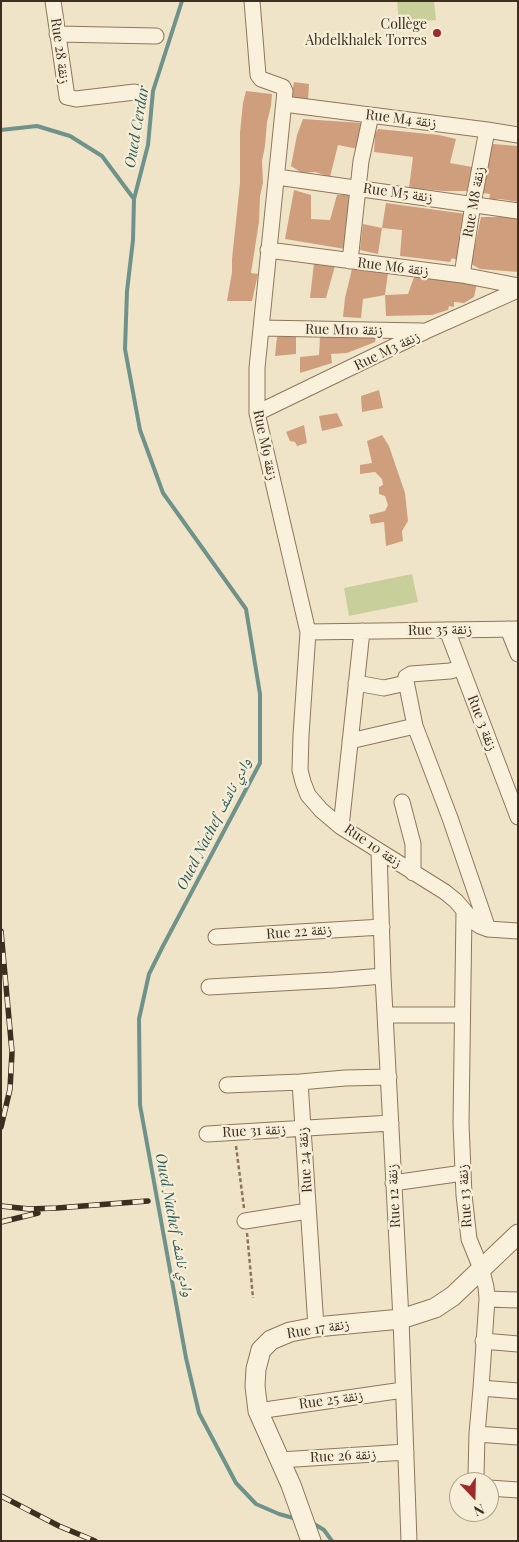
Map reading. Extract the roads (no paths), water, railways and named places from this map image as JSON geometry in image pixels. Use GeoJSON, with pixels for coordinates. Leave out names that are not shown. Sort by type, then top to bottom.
{"type":"FeatureCollection","features":[{"type":"Feature","properties":{"kind":"street","name":"Rue 28 زنقة"},"geometry":{"type":"LineString","coordinates":[[53,1],[67,97],[70,99],[135,92]]}},
{"type":"Feature","properties":{"kind":"street","name":"Rue M9 زنقة"},"geometry":{"type":"LineString","coordinates":[[252,1],[258,74],[261,79],[284,88],[277,177],[257,368],[257,413],[308,632],[300,770],[304,789],[308,795],[340,827]]}},
{"type":"Feature","properties":{"kind":"street"},"geometry":{"type":"LineString","coordinates":[[57,34],[156,36]]}},
{"type":"Feature","properties":{"kind":"street","name":"Rue M4 زنقة"},"geometry":{"type":"LineString","coordinates":[[284,104],[518,135]]}},
{"type":"Feature","properties":{"kind":"street"},"geometry":{"type":"LineString","coordinates":[[350,261],[361,162],[371,115]]}},
{"type":"Feature","properties":{"kind":"street","name":"Rue M8 زنقة"},"geometry":{"type":"LineString","coordinates":[[462,275],[487,130]]}},
{"type":"Feature","properties":{"kind":"street","name":"Rue M5 زنقة"},"geometry":{"type":"LineString","coordinates":[[277,177],[518,211]]}},
{"type":"Feature","properties":{"kind":"street","name":"Rue M6 زنقة"},"geometry":{"type":"LineString","coordinates":[[268,250],[462,275],[518,286]]}},
{"type":"Feature","properties":{"kind":"street","name":"Rue M3 زنقة"},"geometry":{"type":"LineString","coordinates":[[257,413],[426,331],[518,290]]}},
{"type":"Feature","properties":{"kind":"street","name":"Rue M10 زنقة"},"geometry":{"type":"LineString","coordinates":[[261,328],[426,331]]}},
{"type":"Feature","properties":{"kind":"street"},"geometry":{"type":"LineString","coordinates":[[513,629],[518,654]]}},
{"type":"Feature","properties":{"kind":"street","name":"Rue 35 زنقة"},"geometry":{"type":"LineString","coordinates":[[308,632],[513,629]]}},
{"type":"Feature","properties":{"kind":"street","name":"Rue 3 زنقة"},"geometry":{"type":"LineString","coordinates":[[447,630],[518,817]]}},
{"type":"Feature","properties":{"kind":"street","name":"Rue 10 زنقة"},"geometry":{"type":"LineString","coordinates":[[362,632],[340,827],[445,892],[456,901],[474,922],[488,929],[518,931]]}},
{"type":"Feature","properties":{"kind":"street"},"geometry":{"type":"LineString","coordinates":[[461,668],[450,671],[411,674],[406,677],[406,683],[415,726],[450,818],[488,929]]}},
{"type":"Feature","properties":{"kind":"street"},"geometry":{"type":"LineString","coordinates":[[356,683],[384,688],[406,683]]}},
{"type":"Feature","properties":{"kind":"street"},"geometry":{"type":"LineString","coordinates":[[350,741],[415,726]]}},
{"type":"Feature","properties":{"kind":"street"},"geometry":{"type":"LineString","coordinates":[[402,802],[413,844],[413,873]]}},
{"type":"Feature","properties":{"kind":"street","name":"Rue 12 زنقة"},"geometry":{"type":"LineString","coordinates":[[379,852],[384,1015],[389,1077],[401,1319],[409,1541]]}},
{"type":"Feature","properties":{"kind":"street","name":"Rue 13 زنقة"},"geometry":{"type":"LineString","coordinates":[[464,912],[461,1123],[463,1173],[467,1228],[486,1287],[477,1434],[477,1472]]}},
{"type":"Feature","properties":{"kind":"street","name":"Rue 22 زنقة"},"geometry":{"type":"LineString","coordinates":[[216,937],[382,928]]}},
{"type":"Feature","properties":{"kind":"street"},"geometry":{"type":"LineString","coordinates":[[209,987],[383,976]]}},
{"type":"Feature","properties":{"kind":"street"},"geometry":{"type":"LineString","coordinates":[[384,1015],[462,1015]]}},
{"type":"Feature","properties":{"kind":"street"},"geometry":{"type":"LineString","coordinates":[[227,1085],[389,1077]]}},
{"type":"Feature","properties":{"kind":"street","name":"Rue 24 زنقة"},"geometry":{"type":"LineString","coordinates":[[300,1082],[316,1327]]}},
{"type":"Feature","properties":{"kind":"street","name":"Rue 31 زنقة"},"geometry":{"type":"LineString","coordinates":[[207,1134],[391,1123]]}},
{"type":"Feature","properties":{"kind":"street"},"geometry":{"type":"LineString","coordinates":[[393,1183],[463,1173]]}},
{"type":"Feature","properties":{"kind":"street"},"geometry":{"type":"LineString","coordinates":[[245,1221],[308,1211]]}},
{"type":"Feature","properties":{"kind":"street","name":"Rue 17 زنقة"},"geometry":{"type":"LineString","coordinates":[[311,1541],[300,1507],[258,1411],[256,1378],[258,1358],[261,1350],[271,1340],[280,1336],[316,1327],[401,1319],[435,1308],[453,1296],[514,1242]]}},
{"type":"Feature","properties":{"kind":"street"},"geometry":{"type":"LineString","coordinates":[[486,1299],[518,1300]]}},
{"type":"Feature","properties":{"kind":"street"},"geometry":{"type":"LineString","coordinates":[[483,1341],[518,1344]]}},
{"type":"Feature","properties":{"kind":"street"},"geometry":{"type":"LineString","coordinates":[[481,1388],[518,1391]]}},
{"type":"Feature","properties":{"kind":"street","name":"Rue 25 زنقة"},"geometry":{"type":"LineString","coordinates":[[258,1411],[403,1390]]}},
{"type":"Feature","properties":{"kind":"street"},"geometry":{"type":"LineString","coordinates":[[477,1434],[518,1437]]}},
{"type":"Feature","properties":{"kind":"street","name":"Rue 26 زنقة"},"geometry":{"type":"LineString","coordinates":[[280,1460],[406,1452]]}},
{"type":"Feature","properties":{"kind":"street"},"geometry":{"type":"LineString","coordinates":[[499,1489],[518,1490]]}},
{"type":"Feature","properties":{"kind":"waterway","name":"Oued Cerdar"},"geometry":{"type":"LineString","coordinates":[[134,199],[148,145],[153,91],[182,1]]}},
{"type":"Feature","properties":{"kind":"waterway","name":"Oued Nachef وادي ناشف"},"geometry":{"type":"LineString","coordinates":[[1,130],[37,126],[70,136],[102,156],[134,199],[125,349],[140,430],[163,493],[246,609],[260,694],[260,763],[149,974],[139,1019],[140,1105],[186,1358],[199,1413],[236,1483],[256,1504],[297,1519]]}},
{"type":"Feature","properties":{"kind":"waterway","name":"Oued Nachef وادي ناشف"},"geometry":{"type":"LineString","coordinates":[[311,1522],[324,1530],[332,1541]]}},
{"type":"Feature","properties":{"kind":"railway"},"geometry":{"type":"LineString","coordinates":[[1,931],[12,1052],[10,1089],[1,1127]]}},
{"type":"Feature","properties":{"kind":"railway"},"geometry":{"type":"LineString","coordinates":[[1,1206],[29,1209],[148,1201]]}},
{"type":"Feature","properties":{"kind":"railway"},"geometry":{"type":"LineString","coordinates":[[1,1222],[38,1213]]}},
{"type":"Feature","properties":{"kind":"railway"},"geometry":{"type":"LineString","coordinates":[[1,1496],[59,1526],[95,1541]]}},
{"type":"Feature","properties":{"kind":"place","name":"Collège Abdelkhalek Torres"},"geometry":{"type":"Point","coordinates":[437,33]}}]}
